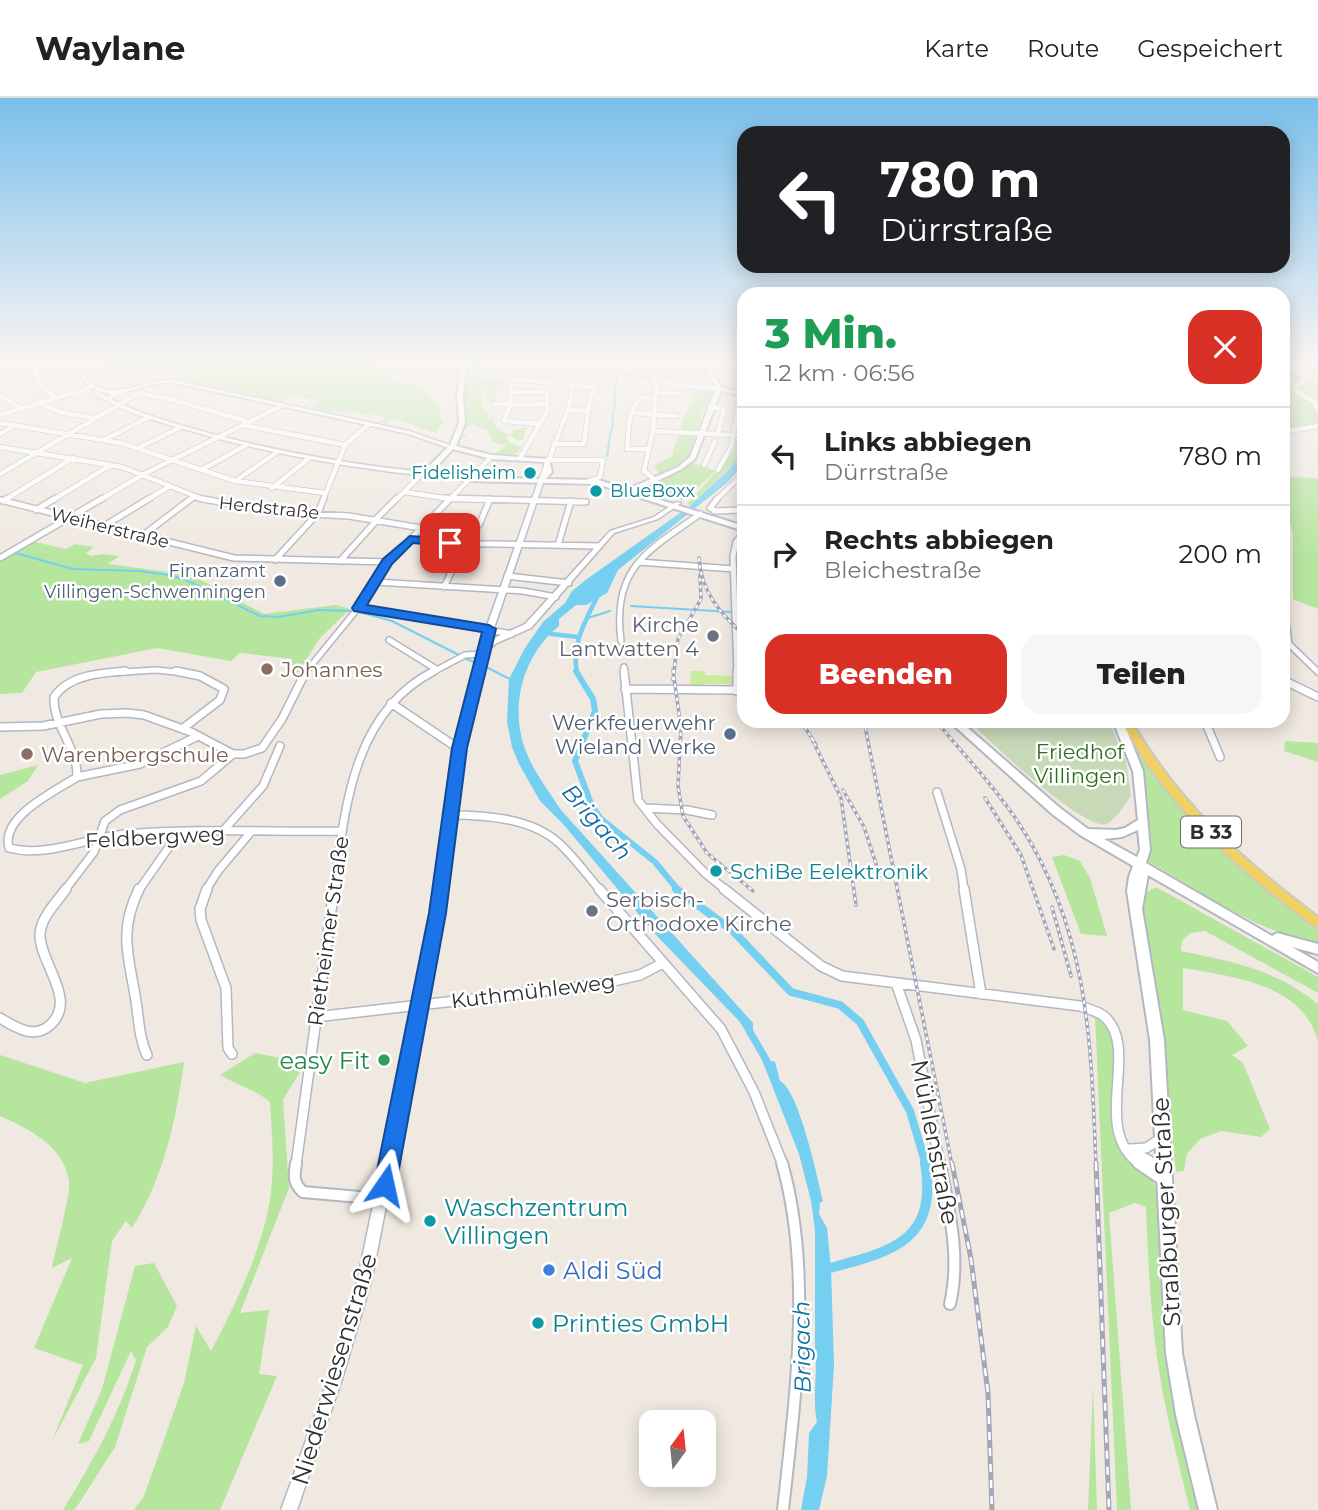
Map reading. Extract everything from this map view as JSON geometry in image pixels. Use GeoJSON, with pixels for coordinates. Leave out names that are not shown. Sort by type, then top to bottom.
{"type":"FeatureCollection","features":[{"type":"Feature","properties":{"kind":"main road"},"geometry":{"type":"LineString","coordinates":[[459,428],[452,447],[427,472],[469,479],[541,480],[554,477],[593,480],[630,488],[737,526]]}},
{"type":"Feature","properties":{"kind":"main road"},"geometry":{"type":"LineString","coordinates":[[630,488],[667,474],[690,461],[699,445],[704,428]]}},
{"type":"Feature","properties":{"kind":"main road"},"geometry":{"type":"LineString","coordinates":[[452,447],[491,457],[547,460],[554,477]]}},
{"type":"Feature","properties":{"kind":"main road"},"geometry":{"type":"LineString","coordinates":[[962,728],[1056,811],[1084,832],[1318,968]]}},
{"type":"Feature","properties":{"kind":"main road"},"geometry":{"type":"LineString","coordinates":[[1121,728],[1138,771],[1145,850],[1141,865]]}},
{"type":"Feature","properties":{"kind":"main road","name":"B 33"},"geometry":{"type":"LineString","coordinates":[[1131,728],[1163,778],[1199,820],[1256,874],[1318,923]]}},
{"type":"Feature","properties":{"kind":"main road"},"geometry":{"type":"LineString","coordinates":[[1084,832],[1119,835],[1132,831],[1141,823]]}},
{"type":"Feature","properties":{"kind":"main road"},"geometry":{"type":"LineString","coordinates":[[1112,849],[1135,877]]}},
{"type":"Feature","properties":{"kind":"main road","name":"Straßburger Straße"},"geometry":{"type":"LineString","coordinates":[[1141,865],[1135,877],[1136,912],[1157,1040],[1174,1353],[1185,1415],[1208,1510]]}},
{"type":"Feature","properties":{"kind":"main road","name":"Straßburger Straße"},"geometry":{"type":"LineString","coordinates":[[1136,912],[1141,895],[1141,865]]}},
{"type":"Feature","properties":{"kind":"main road"},"geometry":{"type":"LineString","coordinates":[[1141,895],[1147,884],[1168,881]]}},
{"type":"Feature","properties":{"kind":"main road"},"geometry":{"type":"LineString","coordinates":[[1230,917],[1278,939],[1318,948]]}},
{"type":"Feature","properties":{"kind":"street"},"geometry":{"type":"LineString","coordinates":[[28,428],[138,448],[235,481],[325,493]]}},
{"type":"Feature","properties":{"kind":"street"},"geometry":{"type":"LineString","coordinates":[[0,474],[79,428]]}},
{"type":"Feature","properties":{"kind":"street"},"geometry":{"type":"LineString","coordinates":[[105,440],[128,428]]}},
{"type":"Feature","properties":{"kind":"street"},"geometry":{"type":"LineString","coordinates":[[138,448],[179,428]]}},
{"type":"Feature","properties":{"kind":"street"},"geometry":{"type":"LineString","coordinates":[[184,428],[276,453],[434,475]]}},
{"type":"Feature","properties":{"kind":"street"},"geometry":{"type":"LineString","coordinates":[[0,558],[144,474],[237,428]]}},
{"type":"Feature","properties":{"kind":"street"},"geometry":{"type":"LineString","coordinates":[[259,428],[345,444]]}},
{"type":"Feature","properties":{"kind":"street"},"geometry":{"type":"LineString","coordinates":[[275,560],[318,513],[345,444],[364,428]]}},
{"type":"Feature","properties":{"kind":"street"},"geometry":{"type":"LineString","coordinates":[[379,428],[452,447]]}},
{"type":"Feature","properties":{"kind":"street"},"geometry":{"type":"LineString","coordinates":[[520,458],[538,428]]}},
{"type":"Feature","properties":{"kind":"street"},"geometry":{"type":"LineString","coordinates":[[482,658],[507,576],[561,428]]}},
{"type":"Feature","properties":{"kind":"street"},"geometry":{"type":"LineString","coordinates":[[554,444],[583,444],[586,428]]}},
{"type":"Feature","properties":{"kind":"street"},"geometry":{"type":"LineString","coordinates":[[629,428],[627,449],[649,449]]}},
{"type":"Feature","properties":{"kind":"street"},"geometry":{"type":"LineString","coordinates":[[652,478],[644,469],[654,428]]}},
{"type":"Feature","properties":{"kind":"street"},"geometry":{"type":"LineString","coordinates":[[718,434],[719,428]]}},
{"type":"Feature","properties":{"kind":"street"},"geometry":{"type":"LineString","coordinates":[[718,470],[736,428]]}},
{"type":"Feature","properties":{"kind":"street"},"geometry":{"type":"LineString","coordinates":[[653,431],[735,435]]}},
{"type":"Feature","properties":{"kind":"street"},"geometry":{"type":"LineString","coordinates":[[438,443],[450,441],[456,436]]}},
{"type":"Feature","properties":{"kind":"street"},"geometry":{"type":"LineString","coordinates":[[699,445],[714,443],[704,465]]}},
{"type":"Feature","properties":{"kind":"street"},"geometry":{"type":"LineString","coordinates":[[201,470],[245,446]]}},
{"type":"Feature","properties":{"kind":"street","name":"Herdstraße"},"geometry":{"type":"LineString","coordinates":[[0,447],[112,465],[144,474],[194,497],[255,510],[318,513],[421,528]]}},
{"type":"Feature","properties":{"kind":"street"},"geometry":{"type":"LineString","coordinates":[[235,481],[276,453]]}},
{"type":"Feature","properties":{"kind":"street"},"geometry":{"type":"LineString","coordinates":[[0,727],[59,724],[101,714],[127,713],[144,715],[182,729],[233,754],[249,753],[266,744],[309,666],[356,611],[388,562],[491,457]]}},
{"type":"Feature","properties":{"kind":"street"},"geometry":{"type":"LineString","coordinates":[[1,501],[73,458]]}},
{"type":"Feature","properties":{"kind":"street"},"geometry":{"type":"LineString","coordinates":[[272,488],[308,459]]}},
{"type":"Feature","properties":{"kind":"street"},"geometry":{"type":"LineString","coordinates":[[547,460],[604,461],[593,480]]}},
{"type":"Feature","properties":{"kind":"street"},"geometry":{"type":"LineString","coordinates":[[36,510],[112,465]]}},
{"type":"Feature","properties":{"kind":"street"},"geometry":{"type":"LineString","coordinates":[[340,561],[376,520],[430,468]]}},
{"type":"Feature","properties":{"kind":"street"},"geometry":{"type":"LineString","coordinates":[[716,511],[709,508],[737,479]]}},
{"type":"Feature","properties":{"kind":"street"},"geometry":{"type":"LineString","coordinates":[[104,526],[170,486]]}},
{"type":"Feature","properties":{"kind":"street"},"geometry":{"type":"LineString","coordinates":[[404,492],[451,499],[586,502]]}},
{"type":"Feature","properties":{"kind":"street"},"geometry":{"type":"LineString","coordinates":[[519,500],[522,492]]}},
{"type":"Feature","properties":{"kind":"street"},"geometry":{"type":"LineString","coordinates":[[142,536],[194,497]]}},
{"type":"Feature","properties":{"kind":"street"},"geometry":{"type":"LineString","coordinates":[[444,587],[465,543],[480,523],[490,499]]}},
{"type":"Feature","properties":{"kind":"street","name":"Weiherstraße"},"geometry":{"type":"LineString","coordinates":[[1,501],[234,558],[388,562]]}},
{"type":"Feature","properties":{"kind":"street"},"geometry":{"type":"LineString","coordinates":[[558,545],[570,501]]}},
{"type":"Feature","properties":{"kind":"street"},"geometry":{"type":"LineString","coordinates":[[482,658],[492,642],[528,626],[612,532],[656,518],[679,505]]}},
{"type":"Feature","properties":{"kind":"street"},"geometry":{"type":"LineString","coordinates":[[621,641],[619,601],[626,577],[639,562],[699,512],[737,510]]}},
{"type":"Feature","properties":{"kind":"street"},"geometry":{"type":"LineString","coordinates":[[410,539],[599,546]]}},
{"type":"Feature","properties":{"kind":"street"},"geometry":{"type":"LineString","coordinates":[[734,690],[737,687],[734,548],[737,542]]}},
{"type":"Feature","properties":{"kind":"street"},"geometry":{"type":"LineString","coordinates":[[639,562],[734,569]]}},
{"type":"Feature","properties":{"kind":"street"},"geometry":{"type":"LineString","coordinates":[[507,576],[569,583]]}},
{"type":"Feature","properties":{"kind":"street"},"geometry":{"type":"LineString","coordinates":[[376,582],[503,590],[556,597]]}},
{"type":"Feature","properties":{"kind":"street"},"geometry":{"type":"LineString","coordinates":[[356,611],[513,634]]}},
{"type":"Feature","properties":{"kind":"street"},"geometry":{"type":"LineString","coordinates":[[389,640],[436,669]]}},
{"type":"Feature","properties":{"kind":"street"},"geometry":{"type":"LineString","coordinates":[[1290,645],[1318,672]]}},
{"type":"Feature","properties":{"kind":"street","name":"Rietheimer Straße"},"geometry":{"type":"LineString","coordinates":[[383,1199],[303,1192],[295,1183],[296,1149],[342,831],[358,762],[373,722],[391,703],[436,669],[464,655],[482,658]]}},
{"type":"Feature","properties":{"kind":"street","name":"Niederwiesenstraße"},"geometry":{"type":"LineString","coordinates":[[289,1510],[354,1317],[383,1199],[441,889],[459,748],[482,658]]}},
{"type":"Feature","properties":{"kind":"street"},"geometry":{"type":"LineString","coordinates":[[624,667],[637,793],[645,808],[706,874],[821,966],[842,976],[1100,1010],[1110,1018],[1118,1040],[1116,1131],[1133,1162],[1163,1174]]}},
{"type":"Feature","properties":{"kind":"street"},"geometry":{"type":"LineString","coordinates":[[182,729],[220,700],[224,689],[198,675],[167,669],[113,672],[68,682],[55,695],[59,724],[78,757],[77,777],[109,774],[141,766],[198,736]]}},
{"type":"Feature","properties":{"kind":"street"},"geometry":{"type":"LineString","coordinates":[[1290,683],[1317,694]]}},
{"type":"Feature","properties":{"kind":"street"},"geometry":{"type":"LineString","coordinates":[[625,689],[737,691]]}},
{"type":"Feature","properties":{"kind":"street"},"geometry":{"type":"LineString","coordinates":[[391,703],[459,748]]}},
{"type":"Feature","properties":{"kind":"street"},"geometry":{"type":"LineString","coordinates":[[1208,728],[1220,757]]}},
{"type":"Feature","properties":{"kind":"street"},"geometry":{"type":"LineString","coordinates":[[222,832],[263,786],[280,746]]}},
{"type":"Feature","properties":{"kind":"street"},"geometry":{"type":"LineString","coordinates":[[0,1018],[24,1032],[44,1030],[56,1020],[61,1004],[57,984],[42,952],[40,932],[48,913],[94,852],[105,821],[120,810],[192,785],[233,754]]}},
{"type":"Feature","properties":{"kind":"street","name":"Feldbergweg"},"geometry":{"type":"LineString","coordinates":[[77,777],[15,820],[9,828],[6,843],[15,851],[35,852],[100,837],[342,831]]}},
{"type":"Feature","properties":{"kind":"street"},"geometry":{"type":"LineString","coordinates":[[937,792],[961,869],[981,994]]}},
{"type":"Feature","properties":{"kind":"street"},"geometry":{"type":"LineString","coordinates":[[645,808],[687,810],[712,815]]}},
{"type":"Feature","properties":{"kind":"street"},"geometry":{"type":"LineString","coordinates":[[450,815],[509,819],[559,843],[720,1028],[735,1052],[779,1154],[791,1194],[799,1297],[794,1411],[783,1510]]}},
{"type":"Feature","properties":{"kind":"street"},"geometry":{"type":"LineString","coordinates":[[232,1054],[228,1048],[226,988],[213,949],[202,931],[199,913],[209,885],[250,833]]}},
{"type":"Feature","properties":{"kind":"street"},"geometry":{"type":"LineString","coordinates":[[147,1055],[140,1042],[136,1001],[127,959],[127,926],[130,909],[146,876],[178,834]]}},
{"type":"Feature","properties":{"kind":"street","name":"Kuthmühleweg"},"geometry":{"type":"LineString","coordinates":[[316,1017],[596,985],[636,976],[654,970],[663,963]]}},
{"type":"Feature","properties":{"kind":"street","name":"Mühlenstraße"},"geometry":{"type":"LineString","coordinates":[[896,983],[916,1040],[955,1244],[955,1282],[950,1304]]}},
{"type":"Feature","properties":{"kind":"street"},"geometry":{"type":"LineString","coordinates":[[1126,1148],[1138,1150],[1151,1147],[1162,1138]]}},
{"type":"Feature","properties":{"kind":"green space"},"geometry":{"type":"Polygon","coordinates":[[[421,428],[439,428],[436,433],[421,428]]]}},
{"type":"Feature","properties":{"kind":"green space"},"geometry":{"type":"Polygon","coordinates":[[[462,428],[466,428],[463,434],[467,435],[457,442],[462,428]]]}},
{"type":"Feature","properties":{"kind":"green space"},"geometry":{"type":"Polygon","coordinates":[[[481,428],[498,428],[505,433],[514,434],[512,431],[528,428],[520,441],[512,437],[515,436],[506,436],[508,442],[522,447],[515,454],[494,454],[507,445],[493,442],[488,431],[481,428]]]}},
{"type":"Feature","properties":{"kind":"green space"},"geometry":{"type":"Polygon","coordinates":[[[680,428],[698,428],[690,453],[694,455],[679,467],[660,474],[654,466],[674,455],[672,454],[680,428]]]}},
{"type":"Feature","properties":{"kind":"green space"},"geometry":{"type":"Polygon","coordinates":[[[737,440],[737,460],[691,505],[687,504],[734,452],[737,440]]]}},
{"type":"Feature","properties":{"kind":"green space"},"geometry":{"type":"Polygon","coordinates":[[[694,463],[716,471],[683,500],[643,487],[694,463]]]}},
{"type":"Feature","properties":{"kind":"green space"},"geometry":{"type":"Polygon","coordinates":[[[1290,477],[1318,478],[1318,609],[1293,599],[1293,534],[1290,521],[1290,477]]]}},
{"type":"Feature","properties":{"kind":"green space"},"geometry":{"type":"Polygon","coordinates":[[[31,541],[66,549],[75,544],[94,547],[86,553],[91,556],[119,556],[108,564],[176,573],[203,581],[264,614],[336,605],[350,609],[320,638],[295,677],[292,659],[240,653],[231,661],[157,648],[36,672],[22,693],[0,694],[0,560],[31,541]]]}},
{"type":"Feature","properties":{"kind":"green space"},"geometry":{"type":"Polygon","coordinates":[[[691,671],[705,671],[705,675],[733,676],[733,684],[690,687],[691,671]]]}},
{"type":"Feature","properties":{"kind":"green space","name":"Friedhof Villingen"},"geometry":{"type":"Polygon","coordinates":[[[976,728],[1112,728],[1126,761],[1131,796],[1109,822],[1095,822],[1058,799],[976,728]]]}},
{"type":"Feature","properties":{"kind":"green space"},"geometry":{"type":"Polygon","coordinates":[[[1124,728],[1149,765],[1299,915],[1318,929],[1318,943],[1295,938],[1250,920],[1146,860],[1144,804],[1124,728]]]}},
{"type":"Feature","properties":{"kind":"green space"},"geometry":{"type":"Polygon","coordinates":[[[1285,741],[1318,743],[1318,762],[1284,751],[1285,741]]]}},
{"type":"Feature","properties":{"kind":"green space"},"geometry":{"type":"Polygon","coordinates":[[[38,765],[28,781],[0,799],[0,775],[38,765]]]}},
{"type":"Feature","properties":{"kind":"green space"},"geometry":{"type":"Polygon","coordinates":[[[1064,855],[1080,861],[1090,878],[1107,936],[1081,934],[1052,857],[1064,855]]]}},
{"type":"Feature","properties":{"kind":"green space"},"geometry":{"type":"Polygon","coordinates":[[[1156,887],[1318,977],[1318,993],[1205,931],[1191,933],[1182,940],[1181,951],[1253,968],[1302,992],[1318,1004],[1318,1041],[1310,1022],[1297,1006],[1281,995],[1243,980],[1183,968],[1183,1010],[1227,1021],[1248,1046],[1232,1055],[1243,1063],[1270,1129],[1261,1137],[1221,1131],[1200,1139],[1187,1154],[1184,1171],[1176,1172],[1157,1005],[1141,908],[1146,892],[1156,887]]]}},
{"type":"Feature","properties":{"kind":"green space"},"geometry":{"type":"Polygon","coordinates":[[[1095,1017],[1108,1026],[1114,1045],[1111,1118],[1113,1132],[1123,1152],[1145,1172],[1157,1189],[1163,1331],[1174,1393],[1201,1510],[1190,1510],[1167,1415],[1153,1320],[1146,1207],[1135,1203],[1109,1213],[1131,1510],[1117,1510],[1095,1017]]]}},
{"type":"Feature","properties":{"kind":"green space"},"geometry":{"type":"Polygon","coordinates":[[[255,1053],[305,1063],[283,1100],[289,1188],[240,1313],[269,1310],[259,1374],[277,1376],[220,1510],[134,1510],[144,1496],[184,1383],[196,1326],[211,1351],[246,1277],[266,1220],[273,1151],[270,1102],[220,1075],[255,1053]]]}},
{"type":"Feature","properties":{"kind":"green space"},"geometry":{"type":"Polygon","coordinates":[[[0,1055],[85,1083],[184,1062],[167,1148],[152,1189],[132,1228],[126,1221],[112,1241],[96,1358],[52,1441],[83,1365],[34,1348],[72,1258],[52,1268],[69,1181],[66,1169],[53,1148],[33,1133],[0,1116],[0,1055]]]}},
{"type":"Feature","properties":{"kind":"green space"},"geometry":{"type":"Polygon","coordinates":[[[154,1263],[177,1306],[168,1327],[147,1347],[115,1447],[74,1510],[63,1510],[85,1474],[122,1400],[136,1360],[131,1351],[89,1441],[78,1444],[102,1389],[135,1266],[154,1263]]]}},
{"type":"Feature","properties":{"kind":"green space"},"geometry":{"type":"Polygon","coordinates":[[[1093,1386],[1097,1510],[1088,1510],[1093,1386]]]}},
{"type":"Feature","properties":{"kind":"water"},"geometry":{"type":"Polygon","coordinates":[[[737,459],[737,472],[728,482],[618,570],[607,593],[586,605],[576,605],[559,619],[559,626],[537,651],[523,682],[519,698],[520,732],[528,757],[561,810],[753,1023],[753,1030],[771,1061],[775,1062],[780,1081],[787,1088],[801,1117],[823,1201],[820,1203],[819,1214],[827,1228],[831,1268],[834,1365],[827,1476],[819,1510],[801,1510],[807,1477],[809,1433],[817,1422],[815,1230],[799,1154],[762,1060],[740,1022],[657,936],[563,824],[540,801],[519,764],[507,722],[509,679],[525,648],[543,622],[565,603],[572,591],[691,505],[737,459]]]}},
{"type":"Feature","properties":{"kind":"waterway"},"geometry":{"type":"LineString","coordinates":[[608,449],[611,430]]}},
{"type":"Feature","properties":{"kind":"waterway"},"geometry":{"type":"LineString","coordinates":[[607,456],[608,451]]}},
{"type":"Feature","properties":{"kind":"waterway"},"geometry":{"type":"LineString","coordinates":[[15,553],[73,569],[139,571],[169,575],[186,580],[260,616],[278,617],[319,610],[354,611]]}},
{"type":"Feature","properties":{"kind":"waterway"},"geometry":{"type":"LineString","coordinates":[[577,673],[578,643],[597,597],[597,590]]}},
{"type":"Feature","properties":{"kind":"waterway"},"geometry":{"type":"LineString","coordinates":[[631,606],[732,612]]}},
{"type":"Feature","properties":{"kind":"waterway"},"geometry":{"type":"LineString","coordinates":[[588,618],[610,611]]}},
{"type":"Feature","properties":{"kind":"waterway"},"geometry":{"type":"LineString","coordinates":[[359,612],[392,621],[459,655]]}},
{"type":"Feature","properties":{"kind":"waterway"},"geometry":{"type":"LineString","coordinates":[[551,634],[579,637]]}},
{"type":"Feature","properties":{"kind":"waterway"},"geometry":{"type":"LineString","coordinates":[[464,658],[479,664]]}},
{"type":"Feature","properties":{"kind":"waterway"},"geometry":{"type":"LineString","coordinates":[[484,666],[510,679]]}},
{"type":"Feature","properties":{"kind":"waterway","name":"Brigach"},"geometry":{"type":"LineString","coordinates":[[577,673],[593,699],[595,711],[575,761],[592,806],[600,818],[655,862],[678,890]]}},
{"type":"Feature","properties":{"kind":"waterway"},"geometry":{"type":"LineString","coordinates":[[676,889],[733,931],[791,992],[840,1005],[860,1022],[910,1111],[926,1165]]}},
{"type":"Feature","properties":{"kind":"waterway"},"geometry":{"type":"LineString","coordinates":[[823,1270],[887,1250],[916,1228],[924,1212],[927,1190],[925,1163]]}},
{"type":"Feature","properties":{"kind":"railway"},"geometry":{"type":"LineString","coordinates":[[699,558],[708,592],[737,628]]}},
{"type":"Feature","properties":{"kind":"railway"},"geometry":{"type":"LineString","coordinates":[[674,675],[678,639],[701,599],[700,575]]}},
{"type":"Feature","properties":{"kind":"railway"},"geometry":{"type":"LineString","coordinates":[[673,670],[674,675]]}},
{"type":"Feature","properties":{"kind":"railway"},"geometry":{"type":"LineString","coordinates":[[673,680],[674,675]]}},
{"type":"Feature","properties":{"kind":"railway"},"geometry":{"type":"LineString","coordinates":[[674,675],[681,728],[678,786],[683,816],[707,853],[753,891]]}},
{"type":"Feature","properties":{"kind":"railway"},"geometry":{"type":"LineString","coordinates":[[805,728],[811,737]]}},
{"type":"Feature","properties":{"kind":"railway"},"geometry":{"type":"LineString","coordinates":[[865,728],[952,1165]]}},
{"type":"Feature","properties":{"kind":"railway"},"geometry":{"type":"LineString","coordinates":[[942,728],[1011,811],[1043,865],[1060,906],[1073,947],[1088,1032],[1096,1165]]}},
{"type":"Feature","properties":{"kind":"railway"},"geometry":{"type":"LineString","coordinates":[[811,737],[816,745]]}},
{"type":"Feature","properties":{"kind":"railway"},"geometry":{"type":"LineString","coordinates":[[811,737],[841,798],[856,905]]}},
{"type":"Feature","properties":{"kind":"railway"},"geometry":{"type":"LineString","coordinates":[[843,790],[864,827],[880,876]]}},
{"type":"Feature","properties":{"kind":"railway"},"geometry":{"type":"LineString","coordinates":[[985,798],[1021,855],[1054,949]]}},
{"type":"Feature","properties":{"kind":"railway"},"geometry":{"type":"LineString","coordinates":[[1052,907],[1071,976]]}},
{"type":"Feature","properties":{"kind":"railway"},"geometry":{"type":"LineString","coordinates":[[952,1163],[971,1259],[988,1393],[992,1510]]}},
{"type":"Feature","properties":{"kind":"railway"},"geometry":{"type":"LineString","coordinates":[[1096,1163],[1109,1510]]}},
{"type":"Feature","properties":{"kind":"place","name":"Fidelisheim"},"geometry":{"type":"Point","coordinates":[530,473]}},
{"type":"Feature","properties":{"kind":"place","name":"BlueBoxx"},"geometry":{"type":"Point","coordinates":[596,491]}},
{"type":"Feature","properties":{"kind":"place","name":"Finanzamt Villingen-Schwenningen"},"geometry":{"type":"Point","coordinates":[280,581]}},
{"type":"Feature","properties":{"kind":"place","name":"Kirche Lantwatten 4"},"geometry":{"type":"Point","coordinates":[713,636]}},
{"type":"Feature","properties":{"kind":"place","name":"Johannes"},"geometry":{"type":"Point","coordinates":[267,669]}},
{"type":"Feature","properties":{"kind":"place","name":"Werkfeuerwehr Wieland Werke"},"geometry":{"type":"Point","coordinates":[730,734]}},
{"type":"Feature","properties":{"kind":"place","name":"Warenbergschule"},"geometry":{"type":"Point","coordinates":[27,754]}},
{"type":"Feature","properties":{"kind":"place","name":"SchiBe Eelektronik"},"geometry":{"type":"Point","coordinates":[716,871]}},
{"type":"Feature","properties":{"kind":"place","name":"Serbisch- Orthodoxe Kirche"},"geometry":{"type":"Point","coordinates":[592,911]}},
{"type":"Feature","properties":{"kind":"place","name":"easy Fit"},"geometry":{"type":"Point","coordinates":[384,1060]}},
{"type":"Feature","properties":{"kind":"place","name":"Waschzentrum Villingen"},"geometry":{"type":"Point","coordinates":[430,1221]}},
{"type":"Feature","properties":{"kind":"place","name":"Aldi Süd"},"geometry":{"type":"Point","coordinates":[549,1270]}},
{"type":"Feature","properties":{"kind":"place","name":"Printies GmbH"},"geometry":{"type":"Point","coordinates":[538,1323]}},
{"type":"Feature","properties":{"kind":"route"},"geometry":{"type":"LineString","coordinates":[[385,1185],[438,913],[459,748],[489,629],[359,608],[388,562],[410,539],[450,543]]}}]}
